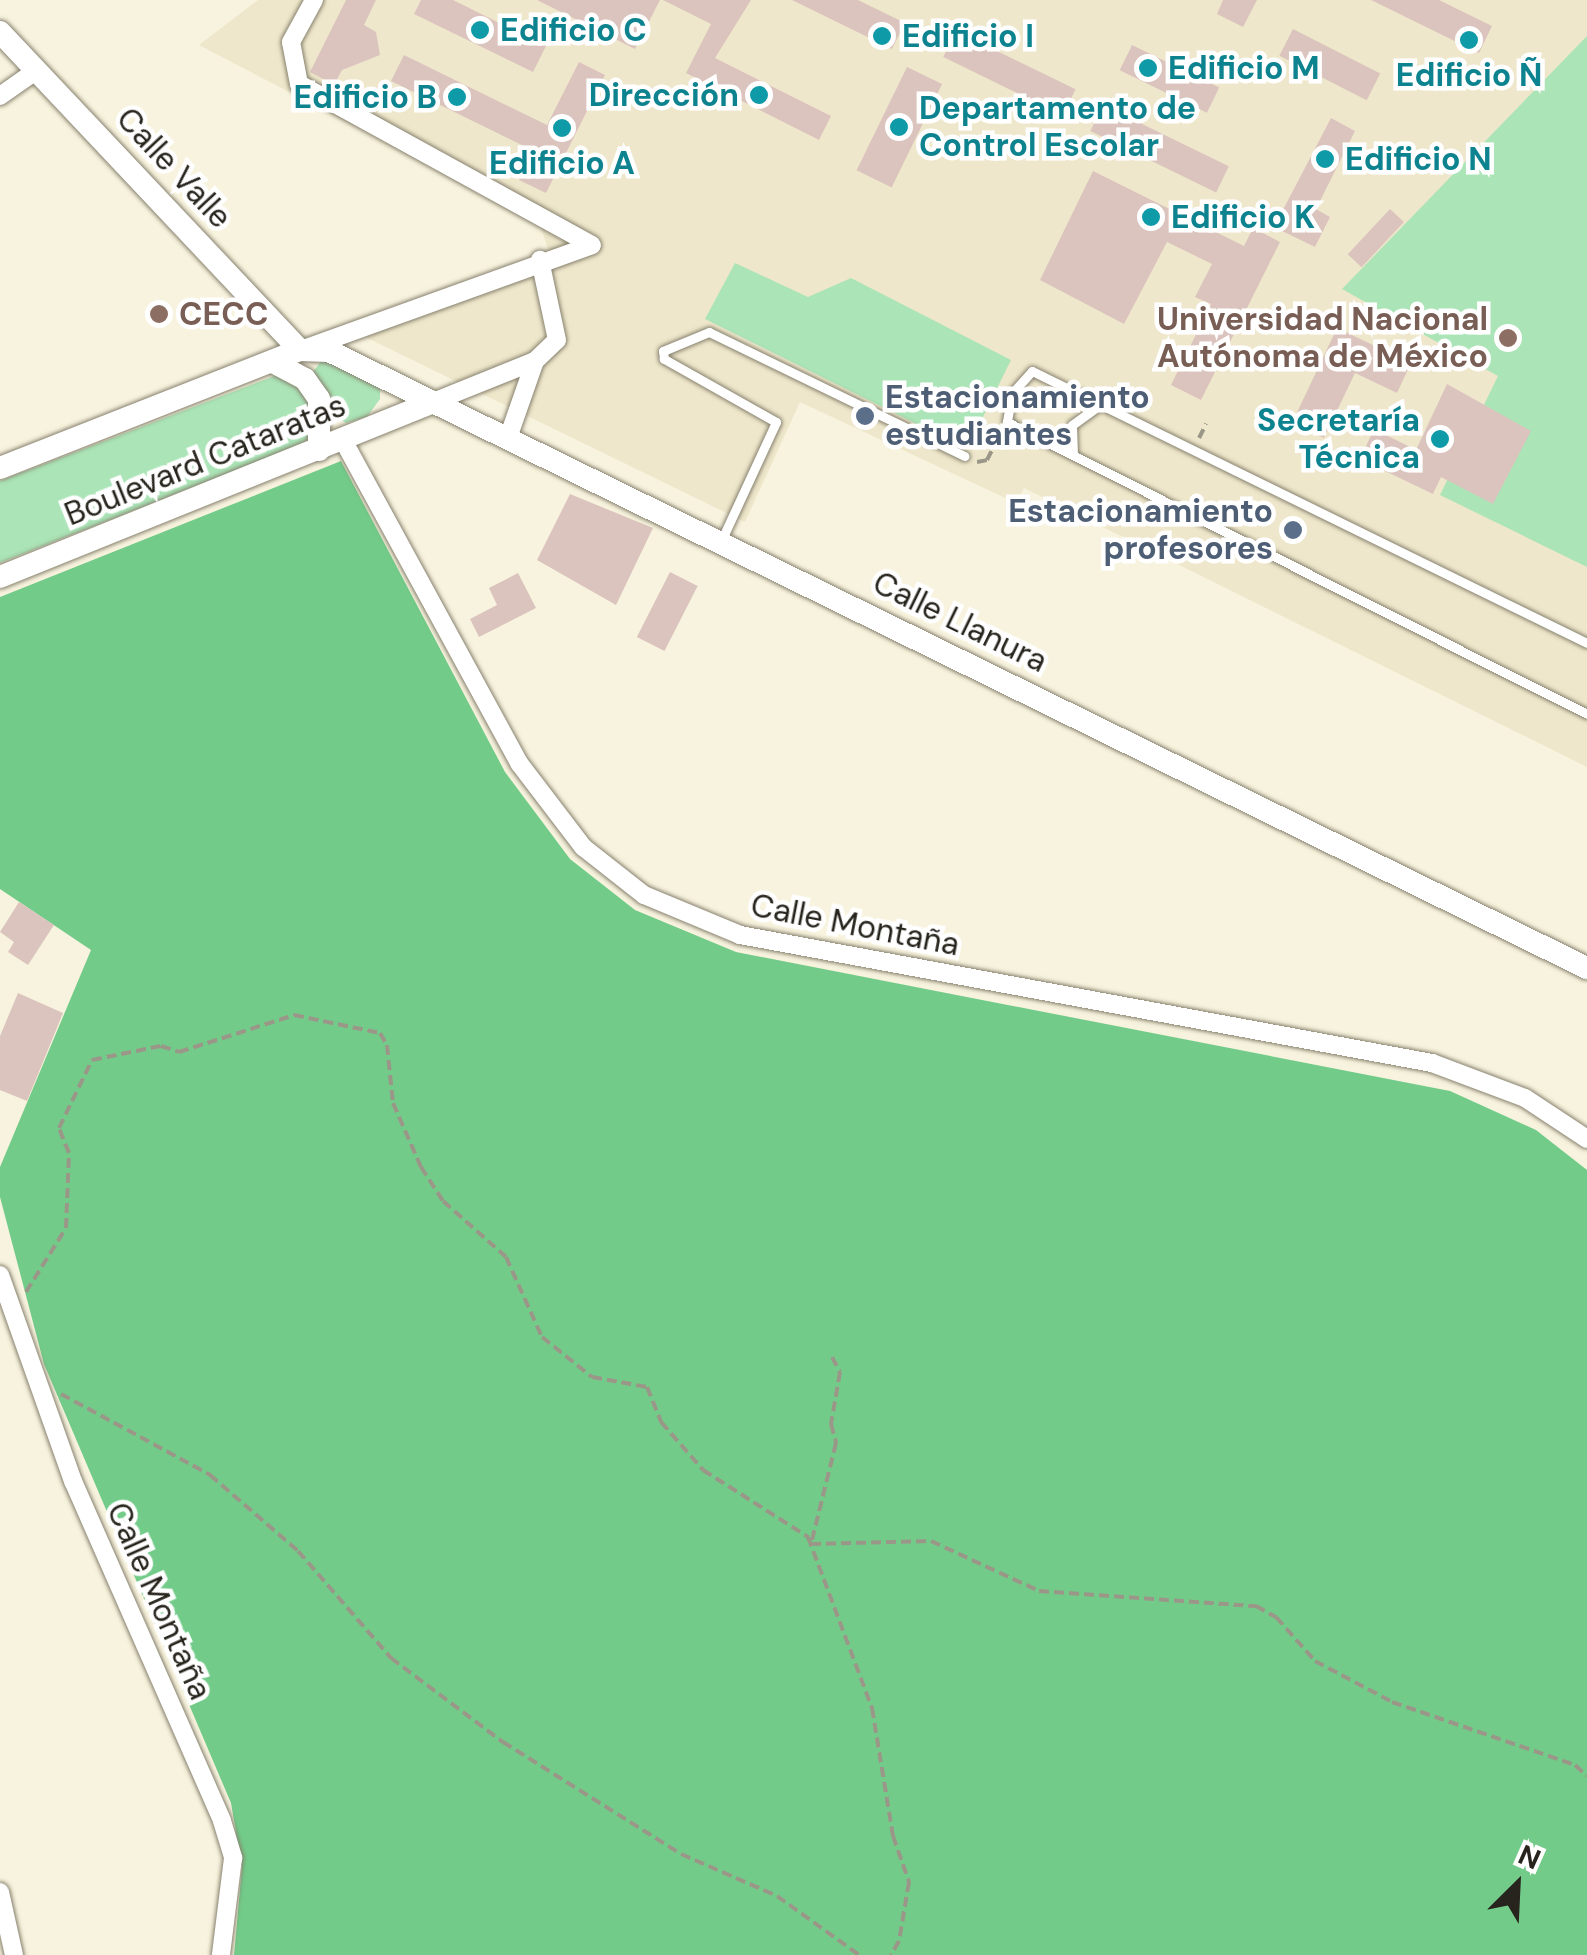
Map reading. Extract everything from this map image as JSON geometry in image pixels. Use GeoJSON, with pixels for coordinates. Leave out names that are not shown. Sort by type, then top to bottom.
{"type":"FeatureCollection","features":[{"type":"Feature","properties":{"kind":"street","name":"Boulevard Cataratas"},"geometry":{"type":"LineString","coordinates":[[0,468],[300,350],[540,260],[592,245],[298,84],[291,42],[314,0]]}},
{"type":"Feature","properties":{"kind":"street","name":"Calle Valle"},"geometry":{"type":"LineString","coordinates":[[0,32],[300,350]]}},
{"type":"Feature","properties":{"kind":"street"},"geometry":{"type":"LineString","coordinates":[[0,96],[37,70]]}},
{"type":"Feature","properties":{"kind":"street"},"geometry":{"type":"LineString","coordinates":[[508,438],[536,361],[556,340],[540,260]]}},
{"type":"Feature","properties":{"kind":"street","name":"Calle Llanura"},"geometry":{"type":"LineString","coordinates":[[300,350],[329,351],[364,364],[433,402],[1587,968]]}},
{"type":"Feature","properties":{"kind":"street"},"geometry":{"type":"LineString","coordinates":[[433,402],[536,361]]}},
{"type":"Feature","properties":{"kind":"street"},"geometry":{"type":"LineString","coordinates":[[273,362],[305,379],[319,400],[319,450]]}},
{"type":"Feature","properties":{"kind":"street","name":"Boulevard Cataratas"},"geometry":{"type":"LineString","coordinates":[[0,577],[433,402]]}},
{"type":"Feature","properties":{"kind":"street","name":"Calle Montaña"},"geometry":{"type":"LineString","coordinates":[[343,440],[534,785],[583,847],[656,902],[740,934],[1432,1062],[1525,1098],[1587,1139]]}},
{"type":"Feature","properties":{"kind":"street","name":"Calle Montaña"},"geometry":{"type":"LineString","coordinates":[[0,1275],[73,1481],[222,1821],[232,1858],[221,1955]]}},
{"type":"Feature","properties":{"kind":"street"},"geometry":{"type":"LineString","coordinates":[[0,1892],[14,1955]]}},
{"type":"Feature","properties":{"kind":"lane"},"geometry":{"type":"LineString","coordinates":[[721,540],[776,422],[773,415],[664,359],[662,351],[710,332],[964,456]]}},
{"type":"Feature","properties":{"kind":"lane"},"geometry":{"type":"LineString","coordinates":[[1587,644],[1032,371],[1012,393],[1007,422],[1587,714]]}},
{"type":"Feature","properties":{"kind":"lane"},"geometry":{"type":"LineString","coordinates":[[1073,454],[1072,425],[1100,405]]}},
{"type":"Feature","properties":{"kind":"path"},"geometry":{"type":"LineString","coordinates":[[964,456],[987,460],[1007,422]]}},
{"type":"Feature","properties":{"kind":"path"},"geometry":{"type":"LineString","coordinates":[[26,1292],[66,1228],[69,1153],[59,1128],[92,1060],[160,1046],[179,1052],[294,1016],[374,1028],[388,1045],[392,1102],[421,1167],[442,1201],[506,1258],[542,1337],[592,1378],[646,1387],[660,1422],[703,1470],[796,1525],[812,1544],[872,1708],[893,1836],[909,1882],[890,1955]]}},
{"type":"Feature","properties":{"kind":"path"},"geometry":{"type":"LineString","coordinates":[[812,1544],[836,1442],[831,1424],[840,1372],[832,1357]]}},
{"type":"Feature","properties":{"kind":"path"},"geometry":{"type":"LineString","coordinates":[[56,1392],[93,1406],[210,1476],[298,1551],[406,1672],[503,1742],[681,1854],[777,1896],[858,1955]]}},
{"type":"Feature","properties":{"kind":"path"},"geometry":{"type":"LineString","coordinates":[[812,1544],[931,1541],[1040,1591],[1256,1606],[1276,1617],[1315,1661],[1392,1702],[1575,1765],[1587,1776]]}},
{"type":"Feature","properties":{"kind":"shaded area"},"geometry":{"type":"Polygon","coordinates":[[[258,0],[1587,0],[1587,767],[1024,488],[1016,503],[800,402],[745,522],[357,333],[553,264],[539,222],[199,45],[258,0]]]}},
{"type":"Feature","properties":{"kind":"green space","name":"Universidad Nacional Autónoma de México"},"geometry":{"type":"Polygon","coordinates":[[[1587,36],[1587,567],[1440,495],[1498,376],[1342,289],[1587,36]]]}},
{"type":"Feature","properties":{"kind":"green space"},"geometry":{"type":"Polygon","coordinates":[[[735,263],[808,297],[851,278],[1011,360],[967,449],[705,319],[735,263]]]}},
{"type":"Feature","properties":{"kind":"green space"},"geometry":{"type":"Polygon","coordinates":[[[322,360],[380,384],[380,399],[367,417],[346,423],[328,413],[313,372],[322,360]]]}},
{"type":"Feature","properties":{"kind":"green space"},"geometry":{"type":"Polygon","coordinates":[[[285,372],[310,402],[317,438],[0,563],[0,481],[285,372]]]}},
{"type":"Feature","properties":{"kind":"green space"},"geometry":{"type":"Polygon","coordinates":[[[341,461],[505,772],[570,859],[635,910],[736,952],[1450,1091],[1536,1130],[1587,1170],[1587,1955],[234,1955],[242,1867],[231,1803],[44,1364],[0,1197],[0,1167],[91,950],[0,889],[0,597],[341,461]]]}},
{"type":"Feature","properties":{"kind":"building"},"geometry":{"type":"Polygon","coordinates":[[[346,0],[376,0],[364,25],[376,32],[380,55],[342,70],[334,85],[310,72],[346,0]]]}},
{"type":"Feature","properties":{"kind":"building","name":"Edificio C"},"geometry":{"type":"Polygon","coordinates":[[[421,0],[453,0],[546,46],[533,72],[414,14],[421,0]]]}},
{"type":"Feature","properties":{"kind":"building"},"geometry":{"type":"Polygon","coordinates":[[[537,0],[660,0],[635,49],[537,0]]]}},
{"type":"Feature","properties":{"kind":"building","name":"Dirección"},"geometry":{"type":"Polygon","coordinates":[[[663,0],[751,0],[715,58],[831,116],[819,140],[686,73],[711,24],[663,0]]]}},
{"type":"Feature","properties":{"kind":"building","name":"Edificio I"},"geometry":{"type":"Polygon","coordinates":[[[792,0],[858,0],[905,23],[892,49],[792,0]]]}},
{"type":"Feature","properties":{"kind":"building"},"geometry":{"type":"Polygon","coordinates":[[[1223,0],[1257,0],[1243,27],[1217,14],[1223,0]]]}},
{"type":"Feature","properties":{"kind":"building","name":"Edificio Ñ"},"geometry":{"type":"Polygon","coordinates":[[[1371,0],[1439,0],[1492,26],[1479,53],[1371,0]]]}},
{"type":"Feature","properties":{"kind":"building"},"geometry":{"type":"Polygon","coordinates":[[[1293,29],[1380,73],[1367,100],[1279,56],[1293,29]]]}},
{"type":"Feature","properties":{"kind":"building"},"geometry":{"type":"Polygon","coordinates":[[[956,31],[1076,89],[1063,115],[943,57],[956,31]]]}},
{"type":"Feature","properties":{"kind":"building","name":"Edificio M"},"geometry":{"type":"Polygon","coordinates":[[[1132,45],[1219,88],[1207,113],[1120,70],[1132,45]]]}},
{"type":"Feature","properties":{"kind":"building"},"geometry":{"type":"Polygon","coordinates":[[[404,55],[547,125],[579,62],[605,75],[546,193],[519,180],[534,151],[391,81],[404,55]]]}},
{"type":"Feature","properties":{"kind":"building","name":"Departamento de Control Escolar"},"geometry":{"type":"Polygon","coordinates":[[[907,67],[942,84],[892,187],[857,170],[907,67]]]}},
{"type":"Feature","properties":{"kind":"building"},"geometry":{"type":"Polygon","coordinates":[[[1103,105],[1229,166],[1216,192],[1090,131],[1103,105]]]}},
{"type":"Feature","properties":{"kind":"building","name":"Edificio N"},"geometry":{"type":"Polygon","coordinates":[[[1331,118],[1355,131],[1316,209],[1330,217],[1315,247],[1274,227],[1331,118]]]}},
{"type":"Feature","properties":{"kind":"building"},"geometry":{"type":"Polygon","coordinates":[[[1093,171],[1244,246],[1253,228],[1280,242],[1201,400],[1171,385],[1211,304],[1195,297],[1212,264],[1167,242],[1124,324],[1040,280],[1093,171]]]}},
{"type":"Feature","properties":{"kind":"building"},"geometry":{"type":"Polygon","coordinates":[[[1390,209],[1404,222],[1362,267],[1348,254],[1390,209]]]}},
{"type":"Feature","properties":{"kind":"building"},"geometry":{"type":"Polygon","coordinates":[[[1337,328],[1411,363],[1397,393],[1355,373],[1324,438],[1292,423],[1337,328]]]}},
{"type":"Feature","properties":{"kind":"building"},"geometry":{"type":"Polygon","coordinates":[[[1447,384],[1531,431],[1493,504],[1441,477],[1433,494],[1360,459],[1374,429],[1416,450],[1447,384]]]}},
{"type":"Feature","properties":{"kind":"building"},"geometry":{"type":"Polygon","coordinates":[[[570,494],[653,528],[616,605],[537,560],[570,494]]]}},
{"type":"Feature","properties":{"kind":"building"},"geometry":{"type":"Polygon","coordinates":[[[670,572],[698,586],[664,651],[637,637],[670,572]]]}},
{"type":"Feature","properties":{"kind":"building"},"geometry":{"type":"Polygon","coordinates":[[[518,573],[536,608],[479,637],[470,619],[497,605],[489,588],[518,573]]]}},
{"type":"Feature","properties":{"kind":"building"},"geometry":{"type":"Polygon","coordinates":[[[19,902],[54,925],[28,965],[8,952],[14,942],[0,932],[19,902]]]}},
{"type":"Feature","properties":{"kind":"building"},"geometry":{"type":"Polygon","coordinates":[[[18,993],[63,1013],[27,1101],[0,1090],[0,1036],[18,993]]]}},
{"type":"Feature","properties":{"kind":"place","name":"Edificio C"},"geometry":{"type":"Point","coordinates":[480,30]}},
{"type":"Feature","properties":{"kind":"place","name":"Edificio I"},"geometry":{"type":"Point","coordinates":[882,36]}},
{"type":"Feature","properties":{"kind":"place","name":"Edificio Ñ"},"geometry":{"type":"Point","coordinates":[1469,40]}},
{"type":"Feature","properties":{"kind":"place","name":"Edificio M"},"geometry":{"type":"Point","coordinates":[1148,68]}},
{"type":"Feature","properties":{"kind":"place","name":"Dirección"},"geometry":{"type":"Point","coordinates":[759,95]}},
{"type":"Feature","properties":{"kind":"place","name":"Edificio B"},"geometry":{"type":"Point","coordinates":[457,97]}},
{"type":"Feature","properties":{"kind":"place","name":"Departamento de Control Escolar"},"geometry":{"type":"Point","coordinates":[899,127]}},
{"type":"Feature","properties":{"kind":"place","name":"Edificio A"},"geometry":{"type":"Point","coordinates":[562,128]}},
{"type":"Feature","properties":{"kind":"place","name":"Edificio N"},"geometry":{"type":"Point","coordinates":[1325,159]}},
{"type":"Feature","properties":{"kind":"place","name":"Edificio K"},"geometry":{"type":"Point","coordinates":[1151,217]}},
{"type":"Feature","properties":{"kind":"place","name":"CECC"},"geometry":{"type":"Point","coordinates":[159,314]}},
{"type":"Feature","properties":{"kind":"place","name":"Universidad Nacional Autónoma de México"},"geometry":{"type":"Point","coordinates":[1508,338]}},
{"type":"Feature","properties":{"kind":"place","name":"Estacionamiento estudiantes"},"geometry":{"type":"Point","coordinates":[865,416]}},
{"type":"Feature","properties":{"kind":"place","name":"Secretaría Técnica"},"geometry":{"type":"Point","coordinates":[1440,439]}},
{"type":"Feature","properties":{"kind":"place","name":"Estacionamiento profesores"},"geometry":{"type":"Point","coordinates":[1293,530]}}]}
